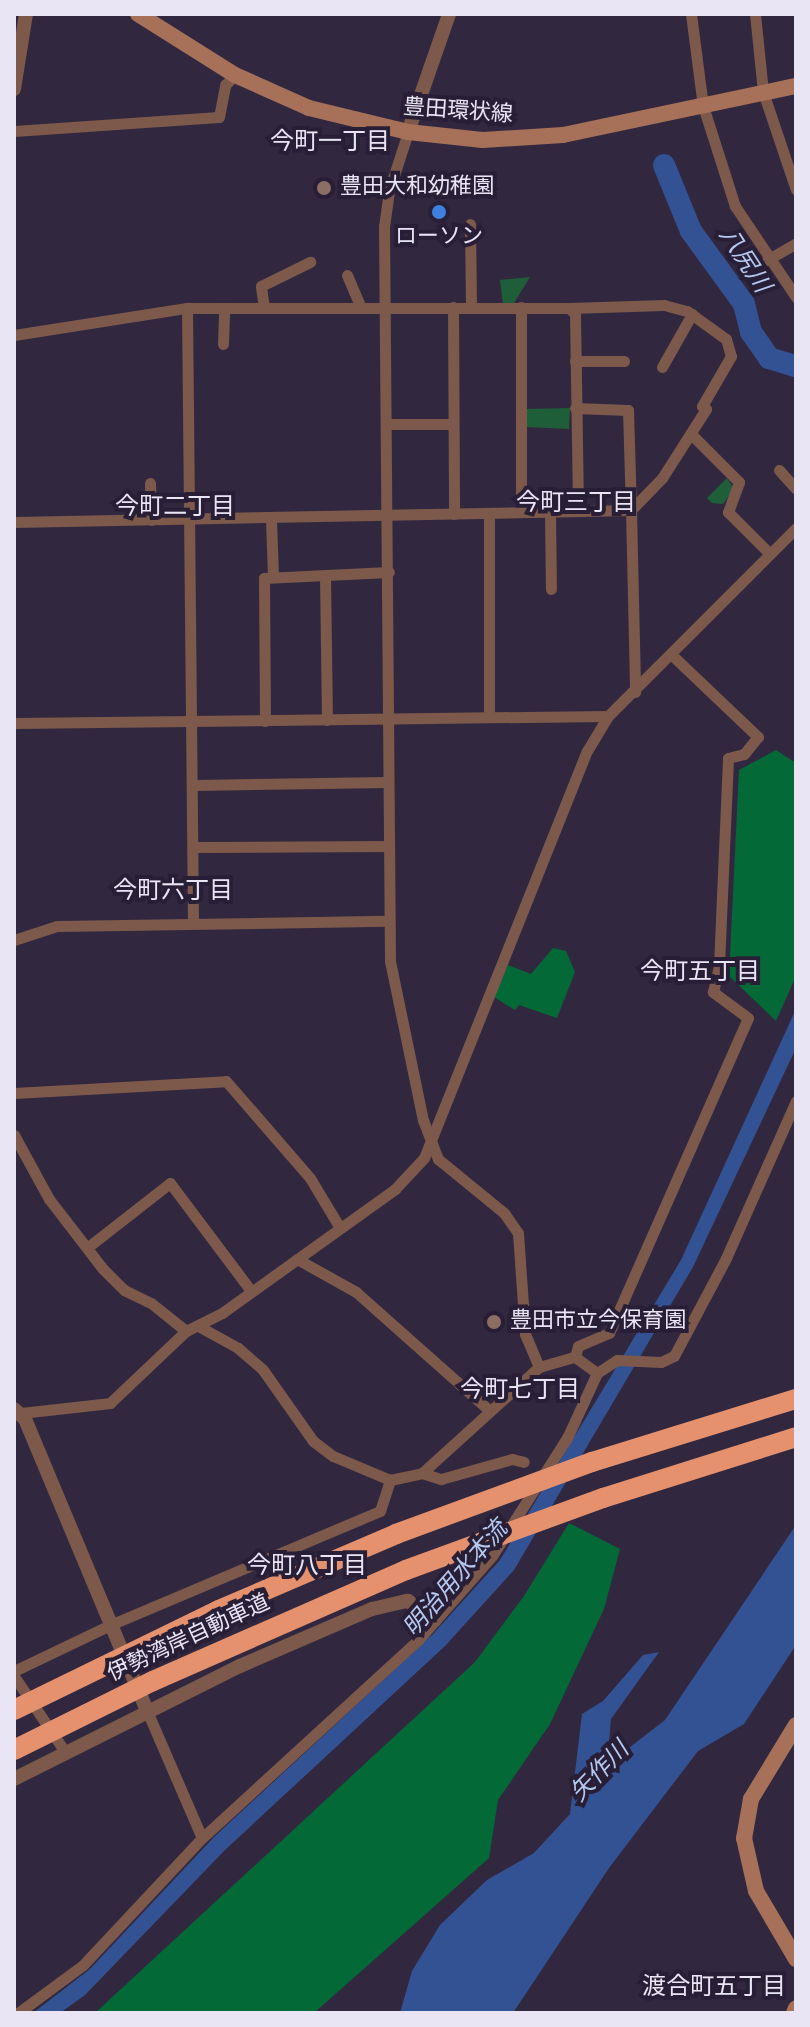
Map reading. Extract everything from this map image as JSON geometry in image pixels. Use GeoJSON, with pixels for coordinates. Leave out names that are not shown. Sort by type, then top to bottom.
{"type":"FeatureCollection","features":[{"type":"Feature","properties":{"kind":"highway","name":"伊勢湾岸自動車道"},"geometry":{"type":"LineString","coordinates":[[14,1710],[219,1610],[396,1534],[592,1462],[796,1399]]}},
{"type":"Feature","properties":{"kind":"highway","name":"伊勢湾岸自動車道"},"geometry":{"type":"LineString","coordinates":[[14,1750],[153,1681],[406,1570],[603,1498],[796,1437]]}},
{"type":"Feature","properties":{"kind":"main road","name":"豊田環状線"},"geometry":{"type":"LineString","coordinates":[[138,14],[235,75],[309,108],[408,132],[483,140],[543,137],[796,86]]}},
{"type":"Feature","properties":{"kind":"main road"},"geometry":{"type":"LineString","coordinates":[[796,1725],[751,1799],[744,1838],[756,1891],[796,1959]]}},
{"type":"Feature","properties":{"kind":"street"},"geometry":{"type":"LineString","coordinates":[[14,89],[26,14]]}},
{"type":"Feature","properties":{"kind":"street"},"geometry":{"type":"LineString","coordinates":[[449,14],[389,191],[384,307],[389,572],[388,921],[399,1015],[431,1142],[438,1159],[504,1213],[518,1233],[525,1334],[539,1367]]}},
{"type":"Feature","properties":{"kind":"street"},"geometry":{"type":"LineString","coordinates":[[691,14],[703,106],[735,206],[767,260],[796,297]]}},
{"type":"Feature","properties":{"kind":"street"},"geometry":{"type":"LineString","coordinates":[[755,14],[763,92],[796,190]]}},
{"type":"Feature","properties":{"kind":"street"},"geometry":{"type":"LineString","coordinates":[[14,131],[219,117],[225,85],[235,75]]}},
{"type":"Feature","properties":{"kind":"street"},"geometry":{"type":"LineString","coordinates":[[470,224],[471,307]]}},
{"type":"Feature","properties":{"kind":"street"},"geometry":{"type":"LineString","coordinates":[[767,260],[796,243]]}},
{"type":"Feature","properties":{"kind":"street"},"geometry":{"type":"LineString","coordinates":[[264,308],[261,286],[310,262]]}},
{"type":"Feature","properties":{"kind":"street"},"geometry":{"type":"LineString","coordinates":[[347,275],[361,308]]}},
{"type":"Feature","properties":{"kind":"street"},"geometry":{"type":"LineString","coordinates":[[14,335],[187,308],[569,308],[664,305],[692,314],[726,339],[731,356],[691,434],[662,478],[631,510],[271,520],[14,522]]}},
{"type":"Feature","properties":{"kind":"street"},"geometry":{"type":"LineString","coordinates":[[453,307],[454,514]]}},
{"type":"Feature","properties":{"kind":"street"},"geometry":{"type":"LineString","coordinates":[[521,307],[521,512]]}},
{"type":"Feature","properties":{"kind":"street"},"geometry":{"type":"LineString","coordinates":[[187,308],[193,923]]}},
{"type":"Feature","properties":{"kind":"street"},"geometry":{"type":"LineString","coordinates":[[223,344],[224,308]]}},
{"type":"Feature","properties":{"kind":"street"},"geometry":{"type":"LineString","coordinates":[[569,308],[575,314],[578,511]]}},
{"type":"Feature","properties":{"kind":"street"},"geometry":{"type":"LineString","coordinates":[[662,367],[692,314]]}},
{"type":"Feature","properties":{"kind":"street"},"geometry":{"type":"LineString","coordinates":[[575,361],[624,361]]}},
{"type":"Feature","properties":{"kind":"street"},"geometry":{"type":"LineString","coordinates":[[575,408],[628,410],[635,692]]}},
{"type":"Feature","properties":{"kind":"street"},"geometry":{"type":"LineString","coordinates":[[386,424],[453,424]]}},
{"type":"Feature","properties":{"kind":"street"},"geometry":{"type":"LineString","coordinates":[[691,434],[739,482],[728,512],[769,553]]}},
{"type":"Feature","properties":{"kind":"street"},"geometry":{"type":"LineString","coordinates":[[779,470],[796,489]]}},
{"type":"Feature","properties":{"kind":"street"},"geometry":{"type":"LineString","coordinates":[[150,483],[151,520]]}},
{"type":"Feature","properties":{"kind":"street"},"geometry":{"type":"LineString","coordinates":[[550,512],[551,589]]}},
{"type":"Feature","properties":{"kind":"street"},"geometry":{"type":"LineString","coordinates":[[489,513],[489,715]]}},
{"type":"Feature","properties":{"kind":"street"},"geometry":{"type":"LineString","coordinates":[[271,520],[273,574]]}},
{"type":"Feature","properties":{"kind":"street"},"geometry":{"type":"LineString","coordinates":[[202,1838],[17,1411],[110,1403],[186,1331],[200,1327],[395,1189],[424,1158],[587,751],[608,716],[796,528]]}},
{"type":"Feature","properties":{"kind":"street"},"geometry":{"type":"LineString","coordinates":[[265,721],[264,578],[273,574],[325,576],[389,572]]}},
{"type":"Feature","properties":{"kind":"street"},"geometry":{"type":"LineString","coordinates":[[325,576],[327,720]]}},
{"type":"Feature","properties":{"kind":"street"},"geometry":{"type":"LineString","coordinates":[[575,1357],[578,1346],[609,1333],[748,1018],[713,992],[719,965],[728,758],[744,754],[758,737],[672,655]]}},
{"type":"Feature","properties":{"kind":"street"},"geometry":{"type":"LineString","coordinates":[[14,723],[489,715],[608,716]]}},
{"type":"Feature","properties":{"kind":"street"},"geometry":{"type":"LineString","coordinates":[[194,785],[388,782]]}},
{"type":"Feature","properties":{"kind":"street"},"geometry":{"type":"LineString","coordinates":[[193,847],[388,846]]}},
{"type":"Feature","properties":{"kind":"street"},"geometry":{"type":"LineString","coordinates":[[14,940],[57,926],[388,921]]}},
{"type":"Feature","properties":{"kind":"street"},"geometry":{"type":"LineString","coordinates":[[14,1093],[226,1081],[310,1178],[340,1228]]}},
{"type":"Feature","properties":{"kind":"street"},"geometry":{"type":"LineString","coordinates":[[18,2013],[83,1965],[202,1838],[435,1620],[492,1556],[567,1438],[597,1373],[617,1360],[654,1359],[661,1362],[674,1356],[691,1330],[796,1101]]}},
{"type":"Feature","properties":{"kind":"street"},"geometry":{"type":"LineString","coordinates":[[14,1135],[49,1199],[124,1290],[151,1303],[186,1331]]}},
{"type":"Feature","properties":{"kind":"street"},"geometry":{"type":"LineString","coordinates":[[88,1247],[170,1183],[251,1291]]}},
{"type":"Feature","properties":{"kind":"street"},"geometry":{"type":"LineString","coordinates":[[297,1259],[356,1292],[490,1411]]}},
{"type":"Feature","properties":{"kind":"street"},"geometry":{"type":"LineString","coordinates":[[200,1327],[263,1370],[313,1441],[333,1456],[390,1480],[422,1473],[441,1479],[512,1459],[524,1462]]}},
{"type":"Feature","properties":{"kind":"street"},"geometry":{"type":"LineString","coordinates":[[422,1473],[539,1367],[575,1357]]}},
{"type":"Feature","properties":{"kind":"street"},"geometry":{"type":"LineString","coordinates":[[575,1357],[597,1373]]}},
{"type":"Feature","properties":{"kind":"street"},"geometry":{"type":"LineString","coordinates":[[65,1752],[14,1674],[110,1625],[380,1511],[390,1480]]}},
{"type":"Feature","properties":{"kind":"street"},"geometry":{"type":"LineString","coordinates":[[14,1779],[147,1711],[389,1603],[408,1601],[435,1620]]}},
{"type":"Feature","properties":{"kind":"green space"},"geometry":{"type":"Polygon","coordinates":[[[530,277],[514,303],[503,304],[500,280],[530,277]]]}},
{"type":"Feature","properties":{"kind":"green space"},"geometry":{"type":"Polygon","coordinates":[[[570,408],[569,429],[527,427],[527,409],[570,408]]]}},
{"type":"Feature","properties":{"kind":"green space"},"geometry":{"type":"Polygon","coordinates":[[[727,478],[734,489],[723,504],[712,503],[707,498],[727,478]]]}},
{"type":"Feature","properties":{"kind":"green space"},"geometry":{"type":"Polygon","coordinates":[[[776,750],[796,763],[796,976],[776,1021],[729,976],[739,770],[776,750]]]}},
{"type":"Feature","properties":{"kind":"green space"},"geometry":{"type":"Polygon","coordinates":[[[553,948],[566,951],[575,972],[557,1018],[519,1005],[515,1010],[494,997],[508,965],[531,974],[553,948]]]}},
{"type":"Feature","properties":{"kind":"green space"},"geometry":{"type":"Polygon","coordinates":[[[569,1523],[620,1549],[604,1609],[550,1724],[498,1800],[489,1858],[314,2013],[95,2013],[475,1662],[524,1596],[569,1523]]]}},
{"type":"Feature","properties":{"kind":"water","name":"明治用水本流"},"geometry":{"type":"Polygon","coordinates":[[[796,1009],[796,1048],[693,1267],[514,1570],[445,1646],[225,1850],[85,1995],[60,2013],[33,2013],[90,1969],[214,1837],[432,1635],[500,1560],[681,1260],[796,1009]]]}},
{"type":"Feature","properties":{"kind":"water","name":"矢作川"},"geometry":{"type":"Polygon","coordinates":[[[796,1525],[796,1645],[744,1724],[698,1751],[609,1868],[513,2013],[400,2013],[412,1971],[440,1925],[487,1880],[534,1853],[570,1814],[582,1714],[603,1701],[643,1655],[659,1652],[611,1719],[607,1765],[665,1720],[796,1525]]]}},
{"type":"Feature","properties":{"kind":"waterway","name":"八尻川"},"geometry":{"type":"LineString","coordinates":[[664,165],[691,231],[744,304],[751,332],[769,358],[796,366]]}},
{"type":"Feature","properties":{"kind":"place","name":"豊田大和幼稚園"},"geometry":{"type":"Point","coordinates":[324,188]}},
{"type":"Feature","properties":{"kind":"place","name":"ローソン"},"geometry":{"type":"Point","coordinates":[439,212]}},
{"type":"Feature","properties":{"kind":"place","name":"豊田市立今保育園"},"geometry":{"type":"Point","coordinates":[494,1322]}},
{"type":"Feature","properties":{"kind":"district","name":"今町一丁目"},"geometry":{"type":"Point","coordinates":[330,144]}},
{"type":"Feature","properties":{"kind":"district","name":"今町三丁目"},"geometry":{"type":"Point","coordinates":[576,505]}},
{"type":"Feature","properties":{"kind":"district","name":"今町二丁目"},"geometry":{"type":"Point","coordinates":[175,509]}},
{"type":"Feature","properties":{"kind":"district","name":"今町六丁目"},"geometry":{"type":"Point","coordinates":[173,893]}},
{"type":"Feature","properties":{"kind":"district","name":"今町五丁目"},"geometry":{"type":"Point","coordinates":[700,974]}},
{"type":"Feature","properties":{"kind":"district","name":"今町七丁目"},"geometry":{"type":"Point","coordinates":[520,1392]}},
{"type":"Feature","properties":{"kind":"district","name":"今町八丁目"},"geometry":{"type":"Point","coordinates":[307,1568]}},
{"type":"Feature","properties":{"kind":"district","name":"渡合町五丁目"},"geometry":{"type":"Point","coordinates":[714,1989]}}]}
